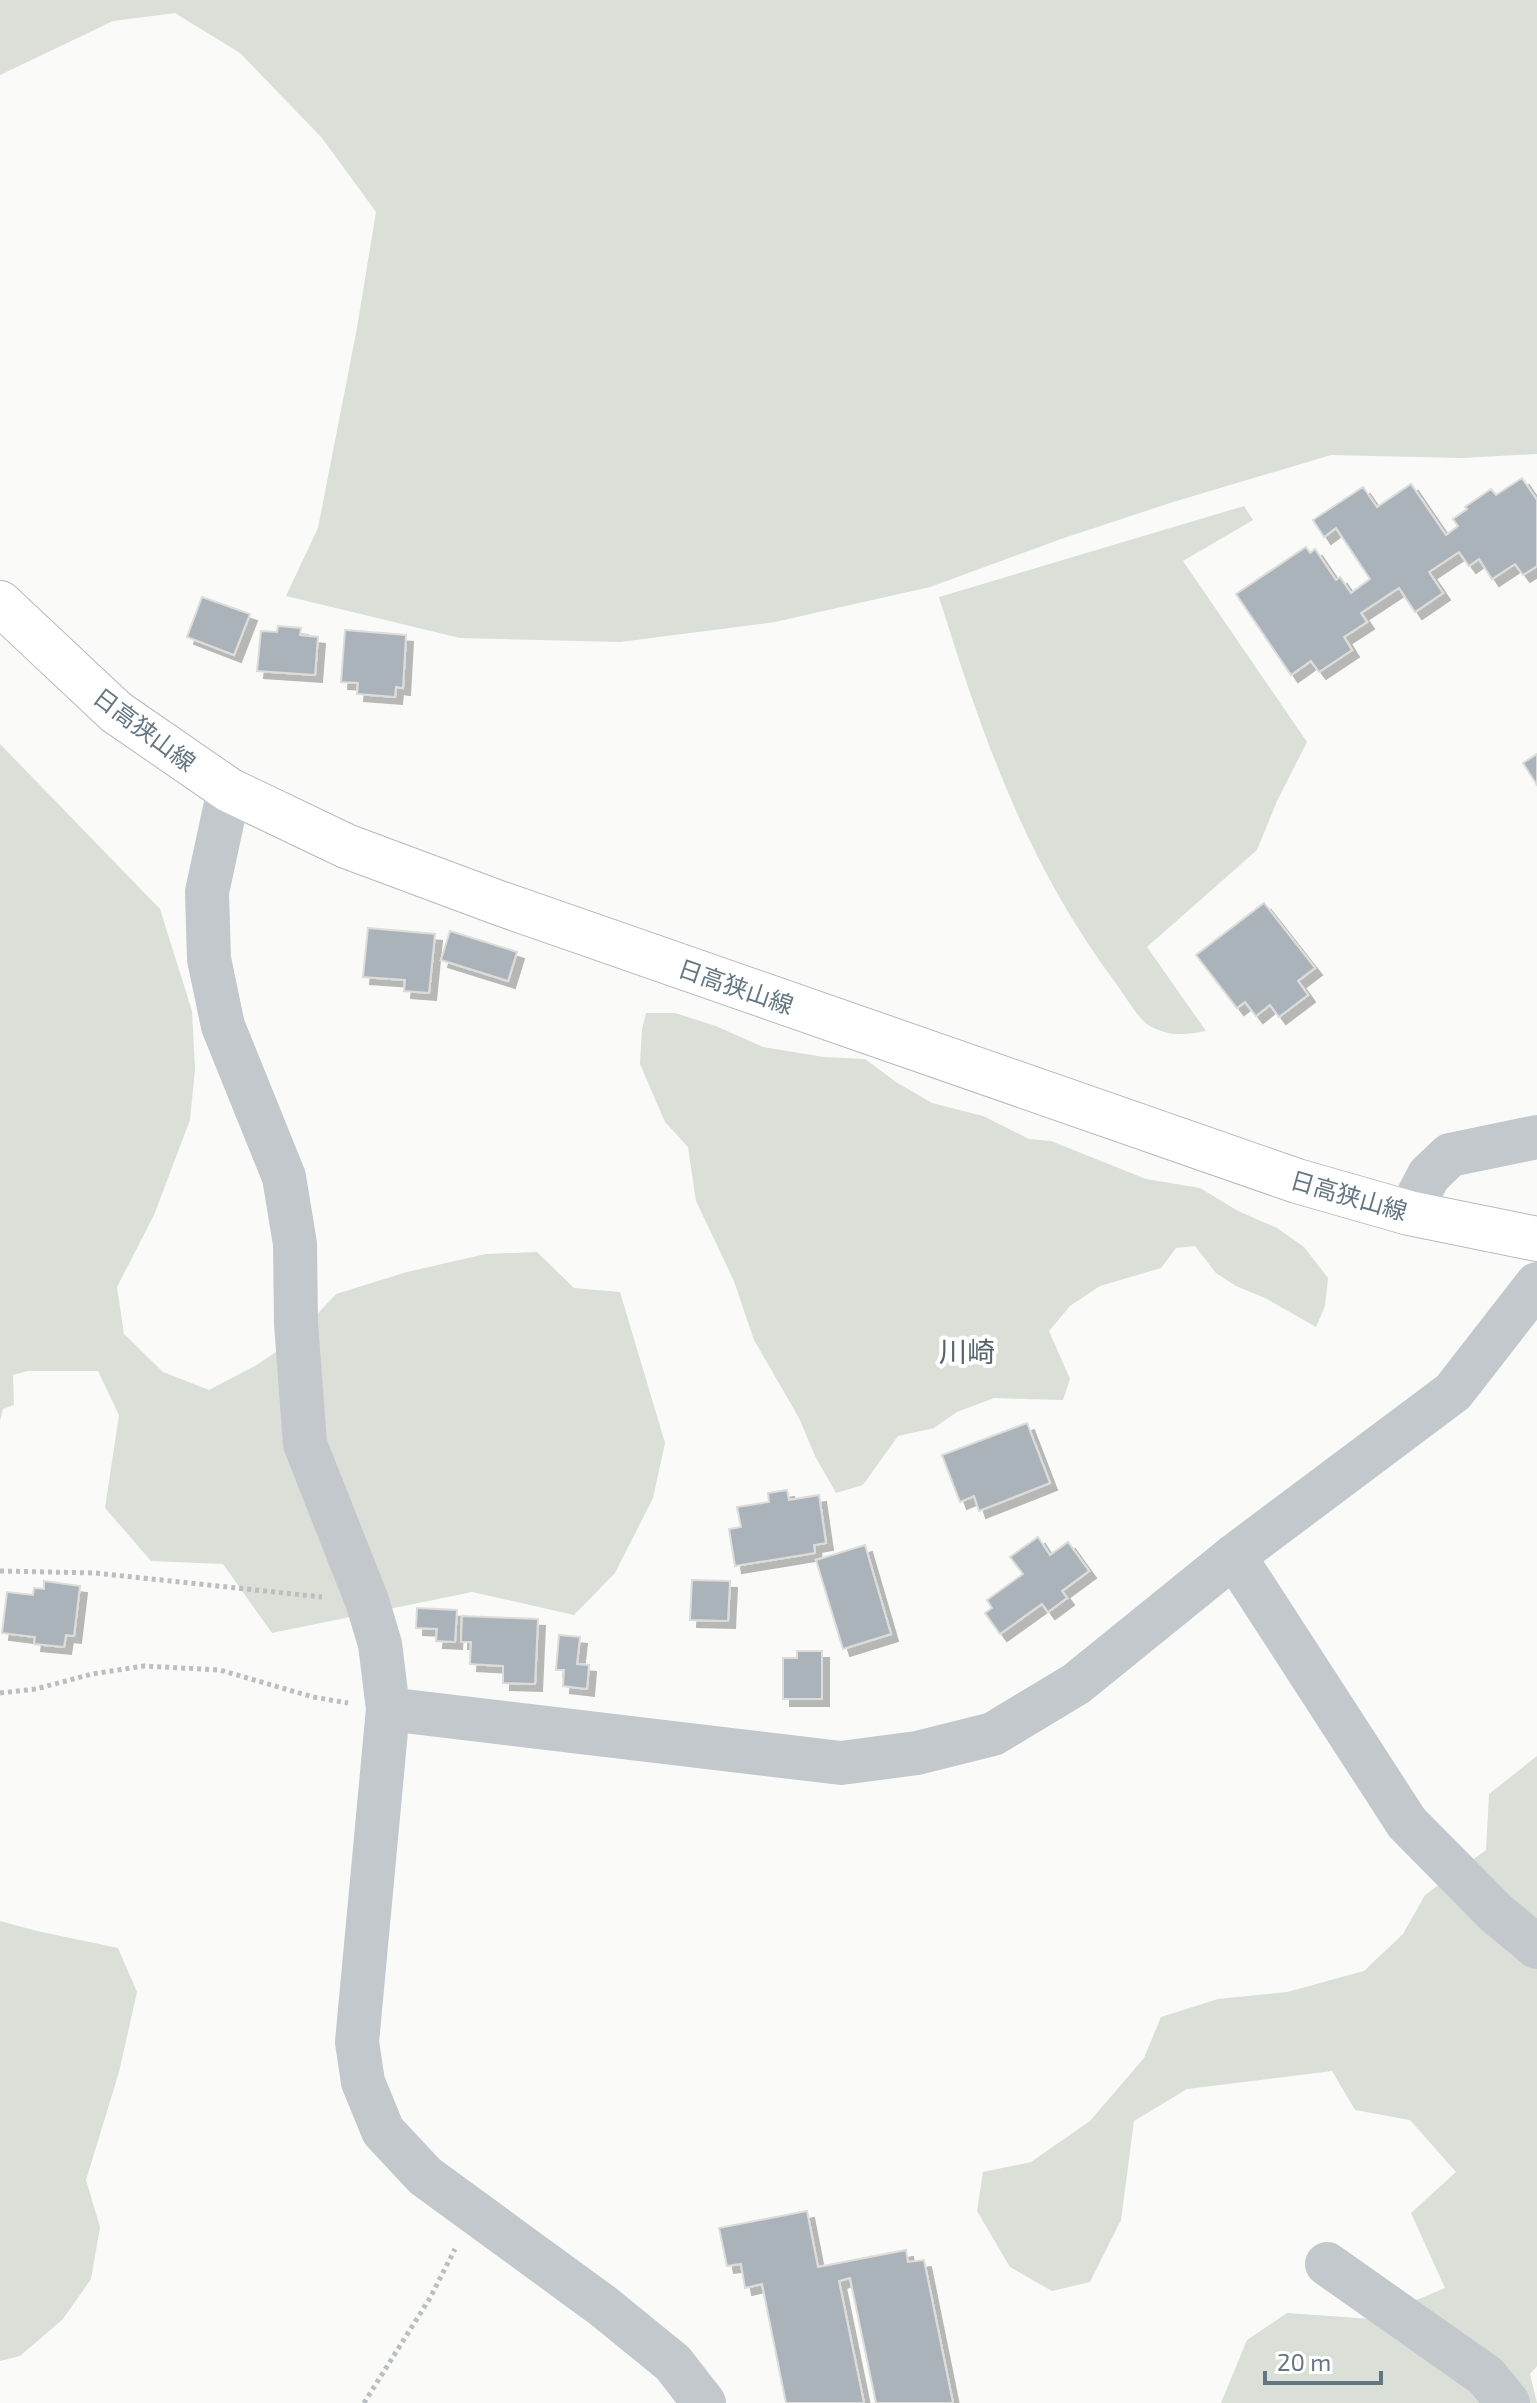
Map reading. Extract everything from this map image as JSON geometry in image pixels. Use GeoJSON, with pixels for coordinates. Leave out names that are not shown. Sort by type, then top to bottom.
{"type":"FeatureCollection","features":[{"type":"Feature","properties":{"kind":"main road","name":"日高狭山線"},"geometry":{"type":"LineString","coordinates":[[0,603],[116,712],[229,790],[346,846],[499,903],[1297,1181],[1409,1213],[1537,1239]]}},
{"type":"Feature","properties":{"kind":"street"},"geometry":{"type":"LineString","coordinates":[[229,790],[207,892],[209,959],[223,1026],[284,1177],[295,1244],[296,1323],[305,1444],[367,1601],[380,1644],[388,1709],[357,2042],[363,2082],[383,2131],[425,2176],[603,2306],[673,2363],[704,2403]]}},
{"type":"Feature","properties":{"kind":"street"},"geometry":{"type":"LineString","coordinates":[[1409,1213],[1429,1175],[1450,1155],[1537,1137]]}},
{"type":"Feature","properties":{"kind":"street"},"geometry":{"type":"LineString","coordinates":[[388,1709],[841,1763],[917,1753],[993,1734],[1076,1684],[1234,1556],[1453,1392],[1537,1284]]}},
{"type":"Feature","properties":{"kind":"street"},"geometry":{"type":"LineString","coordinates":[[1234,1556],[1407,1823],[1496,1913],[1537,1947]]}},
{"type":"Feature","properties":{"kind":"street"},"geometry":{"type":"LineString","coordinates":[[1327,2264],[1486,2376],[1508,2403]]}},
{"type":"Feature","properties":{"kind":"path"},"geometry":{"type":"LineString","coordinates":[[0,1571],[95,1573],[367,1601]]}},
{"type":"Feature","properties":{"kind":"path"},"geometry":{"type":"LineString","coordinates":[[0,1693],[36,1689],[92,1674],[144,1666],[220,1670],[313,1697],[388,1709]]}},
{"type":"Feature","properties":{"kind":"path"},"geometry":{"type":"LineString","coordinates":[[364,2403],[430,2298],[474,2213]]}},
{"type":"Feature","properties":{"kind":"shaded area"},"geometry":{"type":"Polygon","coordinates":[[[0,0],[1537,0],[1537,454],[1462,458],[1331,455],[1170,503],[930,587],[775,622],[620,642],[460,638],[286,596],[318,528],[376,212],[322,138],[240,53],[175,13],[113,21],[0,75],[0,0]]]}},
{"type":"Feature","properties":{"kind":"shaded area"},"geometry":{"type":"Polygon","coordinates":[[[1244,506],[1253,520],[1183,561],[1307,742],[1277,801],[1257,850],[1147,947],[1206,1031],[1170,1033],[1155,1029],[1140,1017],[1084,938],[1056,892],[990,749],[939,597],[1244,506]]]}},
{"type":"Feature","properties":{"kind":"shaded area"},"geometry":{"type":"Polygon","coordinates":[[[0,744],[160,909],[192,1011],[195,1069],[190,1120],[154,1215],[117,1287],[124,1334],[163,1372],[209,1390],[255,1366],[291,1342],[336,1294],[407,1272],[486,1254],[537,1252],[574,1288],[620,1292],[665,1443],[653,1498],[615,1573],[574,1615],[472,1592],[272,1633],[223,1564],[151,1561],[105,1508],[119,1415],[98,1371],[28,1371],[13,1375],[14,1405],[3,1409],[0,1421],[0,744]]]}},
{"type":"Feature","properties":{"kind":"shaded area"},"geometry":{"type":"Polygon","coordinates":[[[646,1013],[675,1013],[716,1026],[763,1047],[824,1057],[865,1059],[932,1103],[983,1116],[1029,1139],[1051,1141],[1146,1179],[1200,1188],[1238,1211],[1277,1228],[1304,1247],[1328,1278],[1325,1306],[1316,1327],[1216,1273],[1195,1246],[1176,1248],[1161,1268],[1100,1286],[1070,1306],[1049,1331],[1070,1379],[1063,1400],[994,1398],[957,1412],[934,1428],[898,1436],[863,1485],[836,1493],[815,1456],[799,1418],[754,1340],[734,1281],[696,1201],[688,1147],[665,1122],[640,1064],[646,1013]]]}},
{"type":"Feature","properties":{"kind":"shaded area"},"geometry":{"type":"Polygon","coordinates":[[[1537,1756],[1537,2366],[1530,2374],[1537,2403],[1221,2403],[1247,2340],[1287,2313],[1372,2319],[1445,2288],[1411,2213],[1456,2172],[1410,2120],[1355,2110],[1332,2071],[1187,2089],[1134,2121],[1121,2220],[1090,2282],[1052,2291],[1010,2267],[977,2211],[983,2172],[1031,2162],[1090,2121],[1144,2058],[1161,2017],[1218,1999],[1287,1992],[1364,1971],[1403,1934],[1425,1895],[1486,1850],[1489,1794],[1537,1756]]]}},
{"type":"Feature","properties":{"kind":"shaded area"},"geometry":{"type":"Polygon","coordinates":[[[0,1921],[118,1948],[137,1992],[119,2072],[86,2180],[100,2227],[91,2279],[63,2319],[20,2356],[0,2361],[0,1921]]]}},
{"type":"Feature","properties":{"kind":"building"},"geometry":{"type":"Polygon","coordinates":[[[1522,478],[1537,500],[1537,566],[1523,575],[1515,564],[1492,579],[1479,559],[1469,566],[1459,552],[1429,572],[1443,593],[1415,612],[1399,588],[1361,613],[1367,622],[1344,637],[1352,650],[1319,672],[1311,661],[1291,675],[1236,594],[1306,547],[1310,553],[1315,549],[1336,580],[1340,577],[1351,593],[1370,579],[1336,528],[1324,537],[1313,520],[1363,487],[1377,507],[1411,484],[1446,535],[1458,526],[1453,519],[1467,509],[1465,507],[1491,489],[1496,495],[1522,478]]]}},
{"type":"Feature","properties":{"kind":"building"},"geometry":{"type":"Polygon","coordinates":[[[202,597],[250,614],[234,655],[187,637],[202,597]]]}},
{"type":"Feature","properties":{"kind":"building"},"geometry":{"type":"Polygon","coordinates":[[[278,626],[301,628],[300,635],[318,637],[315,675],[257,671],[261,631],[277,632],[278,626]]]}},
{"type":"Feature","properties":{"kind":"building"},"geometry":{"type":"Polygon","coordinates":[[[345,630],[406,635],[403,688],[396,687],[395,697],[357,694],[358,683],[341,682],[345,630]]]}},
{"type":"Feature","properties":{"kind":"building"},"geometry":{"type":"Polygon","coordinates":[[[1537,754],[1537,785],[1523,763],[1537,754]]]}},
{"type":"Feature","properties":{"kind":"building"},"geometry":{"type":"Polygon","coordinates":[[[1264,903],[1315,968],[1298,981],[1308,995],[1279,1017],[1270,1005],[1256,1016],[1245,1002],[1237,1008],[1196,955],[1264,903]]]}},
{"type":"Feature","properties":{"kind":"building"},"geometry":{"type":"Polygon","coordinates":[[[368,928],[435,934],[429,993],[404,991],[405,980],[363,977],[368,928]]]}},
{"type":"Feature","properties":{"kind":"building"},"geometry":{"type":"Polygon","coordinates":[[[450,931],[517,952],[508,981],[441,960],[450,931]]]}},
{"type":"Feature","properties":{"kind":"building"},"geometry":{"type":"Polygon","coordinates":[[[1027,1423],[1050,1483],[979,1511],[974,1496],[960,1502],[942,1455],[1027,1423]]]}},
{"type":"Feature","properties":{"kind":"building"},"geometry":{"type":"Polygon","coordinates":[[[787,1490],[789,1500],[819,1495],[826,1543],[814,1545],[815,1553],[735,1566],[729,1529],[741,1527],[737,1507],[769,1502],[768,1493],[787,1490]]]}},
{"type":"Feature","properties":{"kind":"building"},"geometry":{"type":"Polygon","coordinates":[[[1038,1537],[1050,1555],[1068,1542],[1089,1571],[1062,1591],[1067,1598],[1048,1612],[1042,1604],[1000,1634],[985,1613],[992,1608],[987,1600],[1023,1574],[1010,1557],[1038,1537]]]}},
{"type":"Feature","properties":{"kind":"building"},"geometry":{"type":"Polygon","coordinates":[[[865,1545],[891,1634],[843,1649],[816,1560],[865,1545]]]}},
{"type":"Feature","properties":{"kind":"building"},"geometry":{"type":"Polygon","coordinates":[[[692,1580],[730,1581],[728,1621],[690,1620],[692,1580]]]}},
{"type":"Feature","properties":{"kind":"building"},"geometry":{"type":"Polygon","coordinates":[[[44,1581],[80,1586],[74,1636],[66,1635],[64,1647],[34,1644],[35,1637],[2,1633],[7,1592],[33,1595],[34,1588],[44,1589],[44,1581]]]}},
{"type":"Feature","properties":{"kind":"building"},"geometry":{"type":"Polygon","coordinates":[[[417,1608],[457,1610],[455,1642],[436,1641],[437,1629],[416,1628],[417,1608]]]}},
{"type":"Feature","properties":{"kind":"building"},"geometry":{"type":"Polygon","coordinates":[[[462,1616],[538,1619],[535,1684],[503,1683],[503,1666],[470,1664],[471,1642],[461,1642],[462,1616]]]}},
{"type":"Feature","properties":{"kind":"building"},"geometry":{"type":"Polygon","coordinates":[[[559,1635],[580,1637],[577,1664],[589,1665],[587,1689],[563,1686],[564,1670],[556,1670],[559,1635]]]}},
{"type":"Feature","properties":{"kind":"building"},"geometry":{"type":"Polygon","coordinates":[[[797,1651],[822,1651],[822,1699],[783,1699],[783,1658],[797,1658],[797,1651]]]}},
{"type":"Feature","properties":{"kind":"building"},"geometry":{"type":"Polygon","coordinates":[[[807,2211],[818,2267],[906,2250],[908,2262],[924,2260],[953,2403],[876,2403],[850,2278],[839,2281],[864,2403],[786,2403],[762,2284],[745,2288],[741,2264],[727,2266],[719,2228],[807,2211]]]}},
{"type":"Feature","properties":{"kind":"district","name":"川崎"},"geometry":{"type":"Point","coordinates":[967,1351]}}]}
